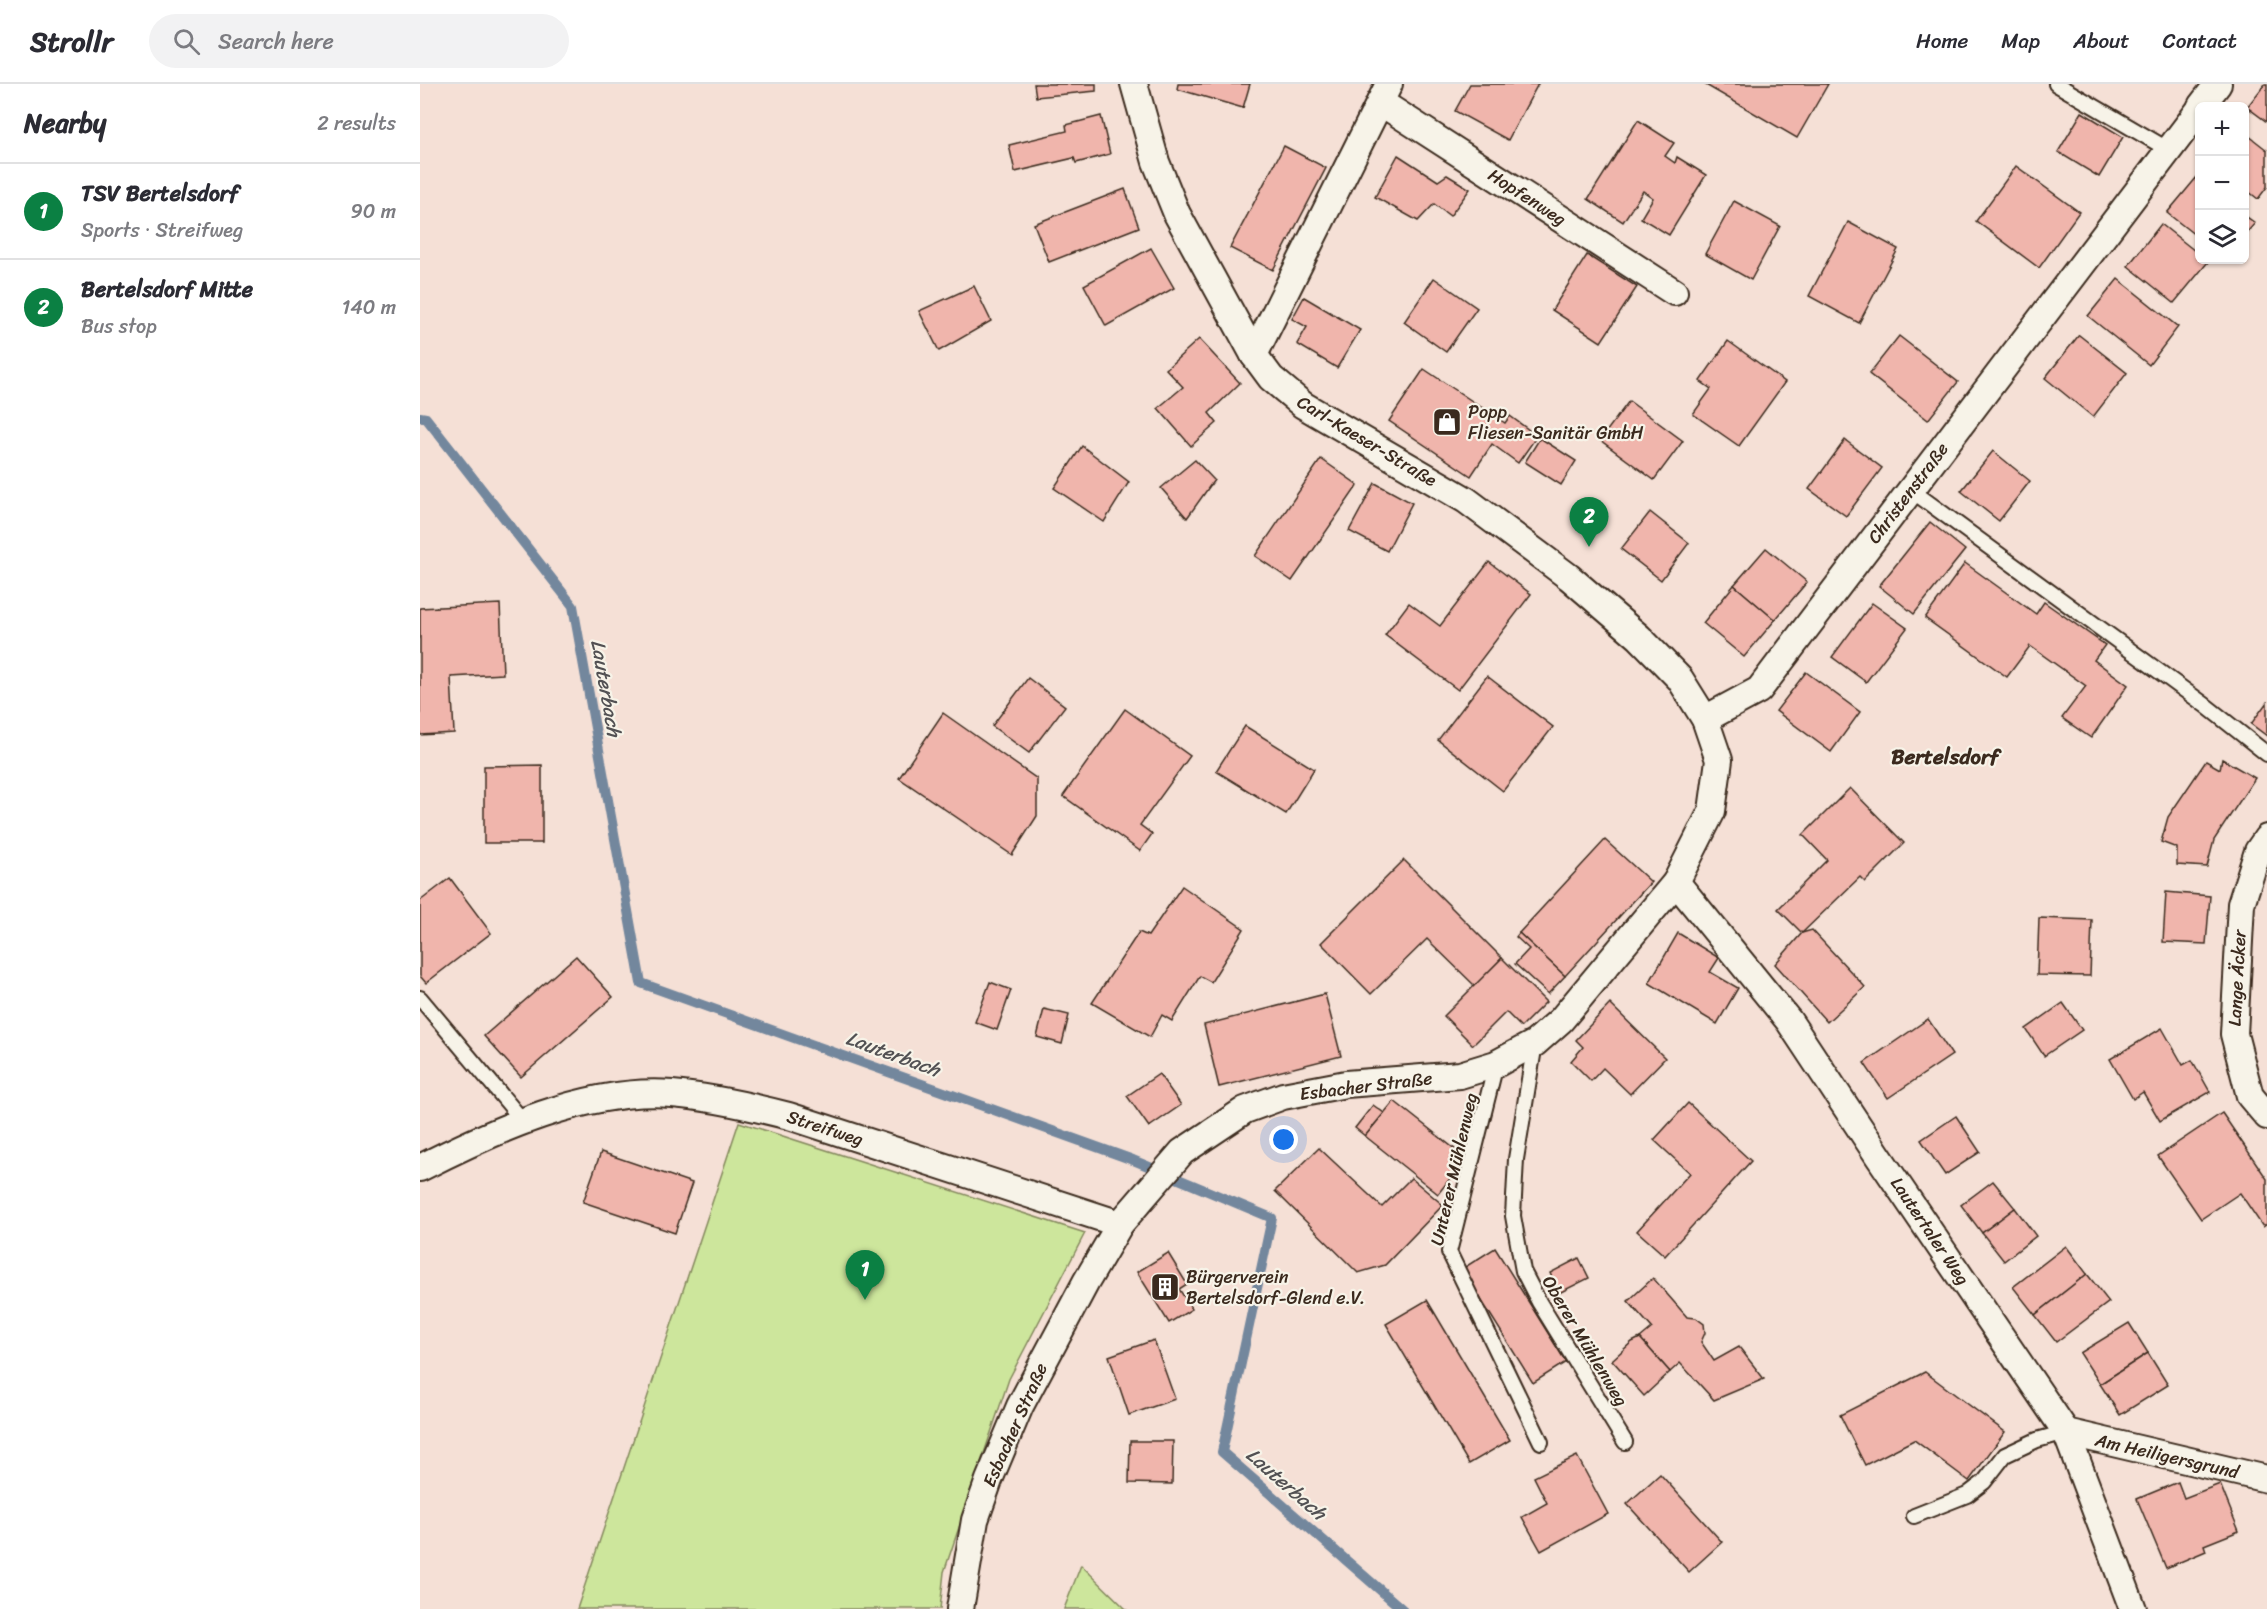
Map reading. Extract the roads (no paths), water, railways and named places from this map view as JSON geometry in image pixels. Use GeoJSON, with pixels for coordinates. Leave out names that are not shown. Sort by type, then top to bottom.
{"type":"FeatureCollection","features":[{"type":"Feature","properties":{"kind":"street","name":"Carl-Kaeser-Straße"},"geometry":{"type":"LineString","coordinates":[[1134,84],[1156,162],[1177,214],[1254,355],[1271,378],[1303,405],[1466,500],[1569,577],[1639,636],[1680,679],[1705,719]]}},
{"type":"Feature","properties":{"kind":"street","name":"Christenstraße"},"geometry":{"type":"LineString","coordinates":[[2204,102],[2218,84]]}},
{"type":"Feature","properties":{"kind":"street","name":"Hopfenweg"},"geometry":{"type":"LineString","coordinates":[[1254,355],[1384,93],[1674,292]]}},
{"type":"Feature","properties":{"kind":"street","name":"Christenstraße"},"geometry":{"type":"LineString","coordinates":[[1705,719],[1759,690],[2195,115]]}},
{"type":"Feature","properties":{"kind":"street"},"geometry":{"type":"LineString","coordinates":[[1676,882],[1712,811],[1719,760],[1705,719]]}},
{"type":"Feature","properties":{"kind":"street","name":"Lange Äcker"},"geometry":{"type":"LineString","coordinates":[[2267,838],[2258,851],[2241,904],[2234,1034],[2250,1096],[2267,1116]]}},
{"type":"Feature","properties":{"kind":"street","name":"Esbacher Straße"},"geometry":{"type":"LineString","coordinates":[[960,1609],[975,1520],[1020,1406],[1086,1282],[1120,1224],[1182,1152],[1245,1110],[1283,1096],[1346,1084],[1460,1075],[1496,1064],[1535,1043],[1561,1020],[1676,882]]}},
{"type":"Feature","properties":{"kind":"street","name":"Lautertaler Weg"},"geometry":{"type":"LineString","coordinates":[[1676,882],[1789,1021],[2066,1432],[2133,1609]]}},
{"type":"Feature","properties":{"kind":"street","name":"Streifweg"},"geometry":{"type":"LineString","coordinates":[[420,1168],[468,1144],[523,1121],[580,1104],[632,1095],[670,1094],[734,1102],[789,1116],[1120,1224]]}},
{"type":"Feature","properties":{"kind":"street","name":"Am Heiligersgrund"},"geometry":{"type":"LineString","coordinates":[[2066,1432],[2267,1479]]}},
{"type":"Feature","properties":{"kind":"lane"},"geometry":{"type":"LineString","coordinates":[[2056,84],[2169,150]]}},
{"type":"Feature","properties":{"kind":"lane"},"geometry":{"type":"LineString","coordinates":[[1911,490],[2196,698],[2267,754]]}},
{"type":"Feature","properties":{"kind":"lane"},"geometry":{"type":"LineString","coordinates":[[420,998],[523,1121]]}},
{"type":"Feature","properties":{"kind":"lane","name":"Oberer Mühlenweg"},"geometry":{"type":"LineString","coordinates":[[1535,1043],[1516,1159],[1513,1216],[1523,1271],[1539,1302],[1625,1442]]}},
{"type":"Feature","properties":{"kind":"lane","name":"Unterer Mühlenweg"},"geometry":{"type":"LineString","coordinates":[[1496,1064],[1449,1252],[1541,1442]]}},
{"type":"Feature","properties":{"kind":"lane"},"geometry":{"type":"LineString","coordinates":[[1914,1516],[1966,1495],[1984,1482],[2005,1455],[2037,1440],[2066,1432]]}},
{"type":"Feature","properties":{"kind":"waterway","name":"Lauterbach"},"geometry":{"type":"LineString","coordinates":[[420,417],[426,418],[573,606],[641,983],[1133,1160],[1272,1218],[1222,1452],[1402,1609]]}},
{"type":"Feature","properties":{"kind":"place","name":"Popp Fliesen-Sanitär GmbH"},"geometry":{"type":"Point","coordinates":[1447,422]}},
{"type":"Feature","properties":{"kind":"place","name":"Bertelsdorf Mitte"},"geometry":{"type":"Point","coordinates":[1589,547]}},
{"type":"Feature","properties":{"kind":"place","name":"Bürgerverein Bertelsdorf-Glend e.V."},"geometry":{"type":"Point","coordinates":[1165,1287]}},
{"type":"Feature","properties":{"kind":"place","name":"TSV Bertelsdorf"},"geometry":{"type":"Point","coordinates":[865,1300]}},
{"type":"Feature","properties":{"kind":"district","name":"Bertelsdorf"},"geometry":{"type":"Point","coordinates":[1945,757]}}]}
